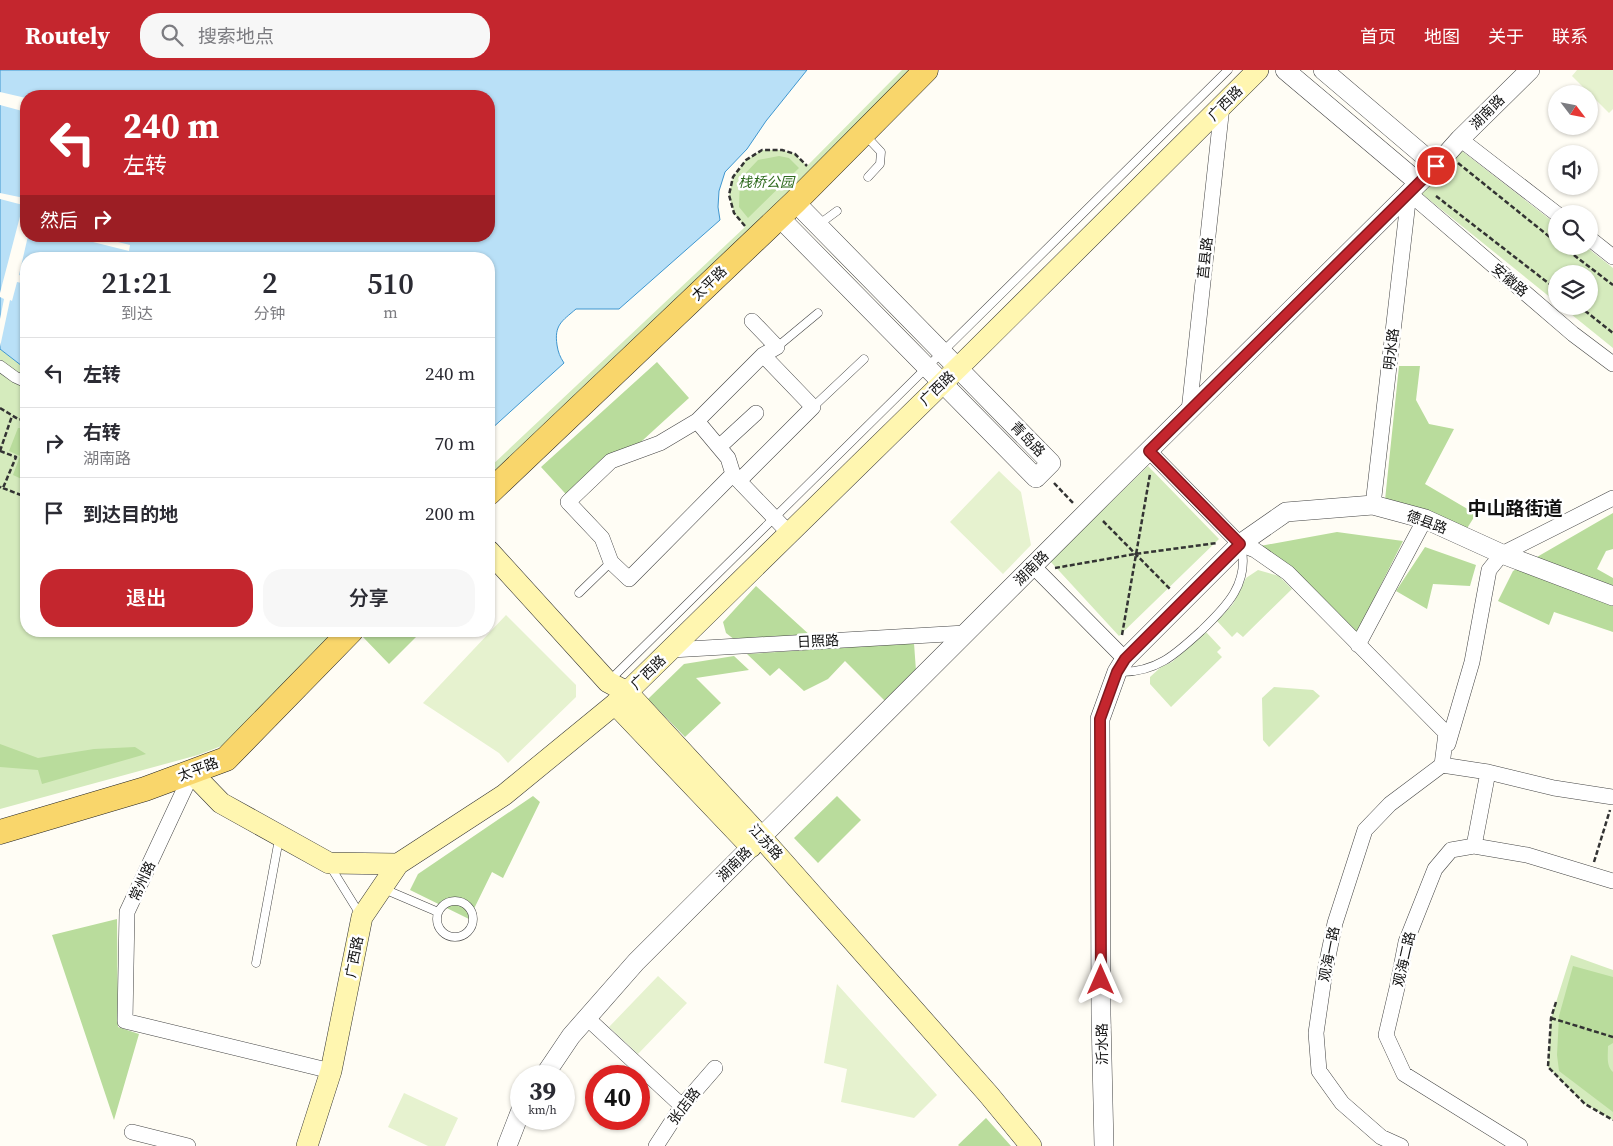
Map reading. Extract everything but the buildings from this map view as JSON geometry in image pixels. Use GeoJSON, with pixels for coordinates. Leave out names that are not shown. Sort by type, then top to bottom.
{"type":"FeatureCollection","features":[{"type":"Feature","properties":{"kind":"main road","name":"太平路"},"geometry":{"type":"LineString","coordinates":[[495,487],[787,209],[926,70]]}},
{"type":"Feature","properties":{"kind":"main road","name":"广西路"},"geometry":{"type":"LineString","coordinates":[[307,1146],[331,1071],[362,918],[398,864],[504,795],[621,698],[671,650],[782,526],[942,384],[1258,70]]}},
{"type":"Feature","properties":{"kind":"main road","name":"江苏路"},"geometry":{"type":"LineString","coordinates":[[495,558],[621,698],[989,1095],[1031,1146]]}},
{"type":"Feature","properties":{"kind":"main road","name":"太平路"},"geometry":{"type":"LineString","coordinates":[[0,832],[145,789],[226,759],[345,637]]}},
{"type":"Feature","properties":{"kind":"main road"},"geometry":{"type":"LineString","coordinates":[[192,773],[221,803],[329,863],[398,864]]}},
{"type":"Feature","properties":{"kind":"main road","name":"江苏路"},"geometry":{"type":"LineString","coordinates":[[756,842],[1017,1146]]}},
{"type":"Feature","properties":{"kind":"street","name":"安徽路"},"geometry":{"type":"LineString","coordinates":[[1285,70],[1573,334],[1613,364]]}},
{"type":"Feature","properties":{"kind":"street"},"geometry":{"type":"LineString","coordinates":[[1323,70],[1441,160]]}},
{"type":"Feature","properties":{"kind":"street","name":"湖南路"},"geometry":{"type":"LineString","coordinates":[[551,1065],[571,1036],[636,962],[1414,188],[1460,139],[1530,70]]}},
{"type":"Feature","properties":{"kind":"street","name":"莒县路"},"geometry":{"type":"LineString","coordinates":[[1189,411],[1222,106]]}},
{"type":"Feature","properties":{"kind":"street"},"geometry":{"type":"LineString","coordinates":[[1460,139],[1548,207]]}},
{"type":"Feature","properties":{"kind":"street","name":"明水路"},"geometry":{"type":"LineString","coordinates":[[1373,505],[1414,188]]}},
{"type":"Feature","properties":{"kind":"street","name":"青岛路"},"geometry":{"type":"LineString","coordinates":[[787,209],[821,228],[1051,463],[1036,478],[809,247],[787,209]]}},
{"type":"Feature","properties":{"kind":"street"},"geometry":{"type":"LineString","coordinates":[[809,247],[821,228]]}},
{"type":"Feature","properties":{"kind":"street"},"geometry":{"type":"LineString","coordinates":[[1598,245],[1613,257]]}},
{"type":"Feature","properties":{"kind":"street"},"geometry":{"type":"LineString","coordinates":[[752,321],[777,348],[763,355],[697,422],[660,443],[611,461],[568,502],[602,538],[611,562],[629,579],[813,408],[763,355]]}},
{"type":"Feature","properties":{"kind":"street"},"geometry":{"type":"LineString","coordinates":[[906,347],[922,331]]}},
{"type":"Feature","properties":{"kind":"street"},"geometry":{"type":"LineString","coordinates":[[0,366],[20,379]]}},
{"type":"Feature","properties":{"kind":"street"},"geometry":{"type":"LineString","coordinates":[[720,447],[756,413]]}},
{"type":"Feature","properties":{"kind":"street"},"geometry":{"type":"LineString","coordinates":[[697,422],[728,458],[736,478],[782,526]]}},
{"type":"Feature","properties":{"kind":"street"},"geometry":{"type":"LineString","coordinates":[[1149,451],[1240,544],[1255,550],[1288,573],[1446,733],[1442,765]]}},
{"type":"Feature","properties":{"kind":"street"},"geometry":{"type":"LineString","coordinates":[[1442,765],[1472,662],[1489,570],[1502,554],[1613,498]]}},
{"type":"Feature","properties":{"kind":"street","name":"德县路"},"geometry":{"type":"LineString","coordinates":[[1240,544],[1286,512],[1373,505],[1425,519],[1502,554],[1613,596]]}},
{"type":"Feature","properties":{"kind":"street"},"geometry":{"type":"LineString","coordinates":[[1358,645],[1425,519]]}},
{"type":"Feature","properties":{"kind":"street","name":"沂水路"},"geometry":{"type":"LineString","coordinates":[[1104,1145],[1101,1015],[1100,719],[1121,665],[1240,544]]}},
{"type":"Feature","properties":{"kind":"street"},"geometry":{"type":"LineString","coordinates":[[1033,566],[1121,665]]}},
{"type":"Feature","properties":{"kind":"street","name":"日照路"},"geometry":{"type":"LineString","coordinates":[[671,650],[965,633]]}},
{"type":"Feature","properties":{"kind":"street"},"geometry":{"type":"LineString","coordinates":[[1442,765],[1488,772],[1554,788],[1613,797]]}},
{"type":"Feature","properties":{"kind":"street","name":"观海一路"},"geometry":{"type":"LineString","coordinates":[[1401,1146],[1380,1137],[1342,1103],[1319,1070],[1316,1033],[1325,971],[1335,924],[1365,830],[1390,804],[1442,765]]}},
{"type":"Feature","properties":{"kind":"street"},"geometry":{"type":"LineString","coordinates":[[1474,846],[1488,772]]}},
{"type":"Feature","properties":{"kind":"street","name":"常州路"},"geometry":{"type":"LineString","coordinates":[[192,773],[127,912],[125,1021],[331,1071]]}},
{"type":"Feature","properties":{"kind":"street","name":"观海二路"},"geometry":{"type":"LineString","coordinates":[[1520,1146],[1404,1074],[1386,1036],[1406,942],[1435,869],[1451,850],[1474,846],[1528,855],[1613,881]]}},
{"type":"Feature","properties":{"kind":"street"},"geometry":{"type":"LineString","coordinates":[[587,1018],[682,1106]]}},
{"type":"Feature","properties":{"kind":"street","name":"张店路"},"geometry":{"type":"LineString","coordinates":[[656,1146],[682,1106],[715,1068]]}},
{"type":"Feature","properties":{"kind":"street"},"geometry":{"type":"LineString","coordinates":[[506,1146],[513,1130]]}},
{"type":"Feature","properties":{"kind":"street"},"geometry":{"type":"LineString","coordinates":[[132,1132],[188,1146]]}},
{"type":"Feature","properties":{"kind":"lane","name":"广西路"},"geometry":{"type":"LineString","coordinates":[[608,682],[782,526],[927,368],[1228,70]]}},
{"type":"Feature","properties":{"kind":"lane"},"geometry":{"type":"LineString","coordinates":[[868,177],[880,164],[880,152],[866,136],[870,126]]}},
{"type":"Feature","properties":{"kind":"lane"},"geometry":{"type":"LineString","coordinates":[[821,228],[837,211]]}},
{"type":"Feature","properties":{"kind":"lane"},"geometry":{"type":"LineString","coordinates":[[777,348],[818,313]]}},
{"type":"Feature","properties":{"kind":"lane"},"geometry":{"type":"LineString","coordinates":[[813,408],[864,359]]}},
{"type":"Feature","properties":{"kind":"lane"},"geometry":{"type":"LineString","coordinates":[[1121,665],[1138,671],[1167,660],[1180,651],[1222,611],[1231,599],[1242,571],[1244,559],[1240,544]]}},
{"type":"Feature","properties":{"kind":"lane"},"geometry":{"type":"LineString","coordinates":[[579,593],[611,562]]}},
{"type":"Feature","properties":{"kind":"lane"},"geometry":{"type":"LineString","coordinates":[[256,962],[280,837]]}},
{"type":"Feature","properties":{"kind":"lane"},"geometry":{"type":"LineString","coordinates":[[329,863],[362,918]]}},
{"type":"Feature","properties":{"kind":"lane"},"geometry":{"type":"LineString","coordinates":[[382,888],[438,912]]}},
{"type":"Feature","properties":{"kind":"lane"},"geometry":{"type":"LineString","coordinates":[[462,902],[470,910],[473,920],[471,926],[463,935],[450,936],[440,930],[436,918],[438,912],[445,903],[462,902]]}},
{"type":"Feature","properties":{"kind":"path"},"geometry":{"type":"LineString","coordinates":[[746,227],[734,213],[729,195],[734,177],[746,160],[762,150],[782,150],[795,154],[807,166]]}},
{"type":"Feature","properties":{"kind":"path"},"geometry":{"type":"LineString","coordinates":[[1441,160],[1508,205],[1548,236]]}},
{"type":"Feature","properties":{"kind":"path"},"geometry":{"type":"LineString","coordinates":[[1414,188],[1548,283]]}},
{"type":"Feature","properties":{"kind":"path"},"geometry":{"type":"LineString","coordinates":[[1574,255],[1613,285]]}},
{"type":"Feature","properties":{"kind":"path"},"geometry":{"type":"LineString","coordinates":[[1590,315],[1613,333]]}},
{"type":"Feature","properties":{"kind":"path"},"geometry":{"type":"LineString","coordinates":[[0,408],[20,419]]}},
{"type":"Feature","properties":{"kind":"path"},"geometry":{"type":"LineString","coordinates":[[12,416],[0,451],[16,457],[2,488],[20,495]]}},
{"type":"Feature","properties":{"kind":"path"},"geometry":{"type":"LineString","coordinates":[[1121,636],[1134,554],[1150,474]]}},
{"type":"Feature","properties":{"kind":"path"},"geometry":{"type":"LineString","coordinates":[[1054,483],[1074,504]]}},
{"type":"Feature","properties":{"kind":"path"},"geometry":{"type":"LineString","coordinates":[[1103,521],[1170,589]]}},
{"type":"Feature","properties":{"kind":"path"},"geometry":{"type":"LineString","coordinates":[[1054,568],[1134,554],[1216,544]]}},
{"type":"Feature","properties":{"kind":"path"},"geometry":{"type":"LineString","coordinates":[[1591,874],[1613,802]]}},
{"type":"Feature","properties":{"kind":"path"},"geometry":{"type":"LineString","coordinates":[[1556,1002],[1551,1018],[1548,1066],[1586,1104],[1613,1120]]}},
{"type":"Feature","properties":{"kind":"path"},"geometry":{"type":"LineString","coordinates":[[1551,1018],[1613,1037]]}},
{"type":"Feature","properties":{"kind":"green space","name":"栈桥公园"},"geometry":{"type":"Polygon","coordinates":[[[902,70],[919,70],[495,479],[495,462],[745,227],[734,213],[729,195],[733,177],[746,160],[762,150],[782,150],[795,154],[807,166],[902,70]]]}},
{"type":"Feature","properties":{"kind":"green space"},"geometry":{"type":"Polygon","coordinates":[[[1577,70],[1613,70],[1613,109],[1609,113],[1598,102],[1598,85],[1581,85],[1572,76],[1577,70]]]}},
{"type":"Feature","properties":{"kind":"green space"},"geometry":{"type":"Polygon","coordinates":[[[1462,151],[1548,218],[1548,255],[1596,255],[1613,268],[1613,348],[1572,315],[1598,315],[1598,265],[1548,265],[1548,296],[1421,193],[1462,151]]]}},
{"type":"Feature","properties":{"kind":"green space"},"geometry":{"type":"Polygon","coordinates":[[[779,156],[789,158],[799,168],[748,218],[739,207],[740,179],[758,160],[779,156]]]}},
{"type":"Feature","properties":{"kind":"green space"},"geometry":{"type":"Polygon","coordinates":[[[0,349],[20,364],[20,637],[330,637],[224,745],[198,755],[0,809],[0,349]]]}},
{"type":"Feature","properties":{"kind":"green space"},"geometry":{"type":"Polygon","coordinates":[[[657,362],[689,398],[574,503],[541,467],[657,362]]]}},
{"type":"Feature","properties":{"kind":"green space"},"geometry":{"type":"Polygon","coordinates":[[[1399,366],[1420,366],[1416,400],[1429,424],[1454,429],[1425,484],[1476,514],[1466,530],[1385,500],[1399,366]]]}},
{"type":"Feature","properties":{"kind":"green space"},"geometry":{"type":"Polygon","coordinates":[[[18,428],[20,428],[20,456],[9,451],[18,428]]]}},
{"type":"Feature","properties":{"kind":"green space"},"geometry":{"type":"Polygon","coordinates":[[[20,456],[20,478],[13,475],[20,456]]]}},
{"type":"Feature","properties":{"kind":"green space"},"geometry":{"type":"Polygon","coordinates":[[[1148,466],[1219,539],[1119,636],[1050,561],[1148,466]]]}},
{"type":"Feature","properties":{"kind":"green space"},"geometry":{"type":"Polygon","coordinates":[[[999,471],[1021,492],[1031,545],[1003,574],[950,522],[999,471]]]}},
{"type":"Feature","properties":{"kind":"green space"},"geometry":{"type":"Polygon","coordinates":[[[1613,513],[1613,549],[1606,551],[1597,569],[1613,578],[1613,632],[1554,612],[1549,625],[1498,601],[1513,571],[1613,513]]]}},
{"type":"Feature","properties":{"kind":"green space"},"geometry":{"type":"Polygon","coordinates":[[[1337,532],[1403,541],[1356,634],[1260,546],[1337,532]]]}},
{"type":"Feature","properties":{"kind":"green space"},"geometry":{"type":"Polygon","coordinates":[[[1425,547],[1476,565],[1470,586],[1433,584],[1427,609],[1396,591],[1425,547]]]}},
{"type":"Feature","properties":{"kind":"green space"},"geometry":{"type":"Polygon","coordinates":[[[1258,570],[1279,576],[1292,589],[1243,637],[1237,632],[1232,637],[1217,621],[1233,604],[1246,578],[1258,570]]]}},
{"type":"Feature","properties":{"kind":"green space"},"geometry":{"type":"Polygon","coordinates":[[[756,586],[812,637],[735,640],[726,633],[723,622],[756,586]]]}},
{"type":"Feature","properties":{"kind":"green space"},"geometry":{"type":"Polygon","coordinates":[[[506,615],[576,685],[576,697],[508,763],[499,753],[423,703],[485,637],[495,637],[495,627],[506,615]]]}},
{"type":"Feature","properties":{"kind":"green space"},"geometry":{"type":"Polygon","coordinates":[[[1206,632],[1221,648],[1217,652],[1222,657],[1171,707],[1150,684],[1150,677],[1161,667],[1172,662],[1206,632]]]}},
{"type":"Feature","properties":{"kind":"green space"},"geometry":{"type":"Polygon","coordinates":[[[363,637],[416,637],[389,664],[363,637]]]}},
{"type":"Feature","properties":{"kind":"green space"},"geometry":{"type":"Polygon","coordinates":[[[914,643],[916,671],[886,702],[845,661],[828,679],[804,691],[779,668],[770,676],[747,654],[914,643]]]}},
{"type":"Feature","properties":{"kind":"green space"},"geometry":{"type":"Polygon","coordinates":[[[734,656],[749,670],[696,678],[721,703],[685,737],[648,699],[684,664],[734,656]]]}},
{"type":"Feature","properties":{"kind":"green space"},"geometry":{"type":"Polygon","coordinates":[[[1274,687],[1313,690],[1320,696],[1269,747],[1263,740],[1262,698],[1274,687]]]}},
{"type":"Feature","properties":{"kind":"green space"},"geometry":{"type":"Polygon","coordinates":[[[0,744],[38,758],[94,749],[135,747],[146,754],[42,784],[38,770],[0,767],[0,744]]]}},
{"type":"Feature","properties":{"kind":"green space"},"geometry":{"type":"Polygon","coordinates":[[[533,796],[540,802],[503,878],[492,872],[469,919],[410,890],[418,874],[533,796]]]}},
{"type":"Feature","properties":{"kind":"green space"},"geometry":{"type":"Polygon","coordinates":[[[837,796],[861,820],[818,863],[794,838],[837,796]]]}},
{"type":"Feature","properties":{"kind":"green space"},"geometry":{"type":"Polygon","coordinates":[[[117,919],[118,1027],[139,1034],[114,1120],[52,935],[117,919]]]}},
{"type":"Feature","properties":{"kind":"green space"},"geometry":{"type":"Polygon","coordinates":[[[1571,955],[1613,970],[1613,1120],[1585,1104],[1548,1067],[1551,1018],[1571,955]]]}},
{"type":"Feature","properties":{"kind":"green space"},"geometry":{"type":"Polygon","coordinates":[[[1573,966],[1613,977],[1613,1043],[1608,1046],[1608,1064],[1613,1072],[1613,1112],[1559,1071],[1557,1055],[1559,1016],[1573,966]]]}},
{"type":"Feature","properties":{"kind":"green space"},"geometry":{"type":"Polygon","coordinates":[[[658,976],[687,1003],[638,1054],[609,1027],[658,976]]]}},
{"type":"Feature","properties":{"kind":"green space"},"geometry":{"type":"Polygon","coordinates":[[[837,984],[937,1095],[914,1118],[841,1102],[847,1069],[824,1063],[837,984]]]}},
{"type":"Feature","properties":{"kind":"green space"},"geometry":{"type":"Polygon","coordinates":[[[404,1093],[458,1118],[445,1146],[428,1146],[388,1127],[404,1093]]]}},
{"type":"Feature","properties":{"kind":"green space"},"geometry":{"type":"Polygon","coordinates":[[[986,1118],[1011,1146],[958,1145],[986,1118]]]}},
{"type":"Feature","properties":{"kind":"water"},"geometry":{"type":"Polygon","coordinates":[[[0,70],[807,70],[766,121],[747,149],[725,172],[719,191],[718,207],[720,220],[619,309],[576,309],[567,317],[560,324],[556,338],[560,357],[564,363],[495,426],[495,252],[20,252],[20,364],[0,349],[0,70]]]}},
{"type":"Feature","properties":{"kind":"pier"},"geometry":{"type":"Polygon","coordinates":[[[0,92],[20,97],[20,110],[0,105],[0,92]]]}},
{"type":"Feature","properties":{"kind":"pier"},"geometry":{"type":"Polygon","coordinates":[[[0,193],[20,197],[20,204],[0,199],[0,193]]]}},
{"type":"Feature","properties":{"kind":"pier"},"geometry":{"type":"Polygon","coordinates":[[[20,216],[20,242],[27,242],[24,252],[20,252],[20,283],[17,282],[12,301],[10,300],[0,347],[0,319],[4,299],[0,297],[20,216]]]}},
{"type":"Feature","properties":{"kind":"pier"},"geometry":{"type":"Polygon","coordinates":[[[93,242],[118,242],[130,245],[129,251],[93,242]]]}},
{"type":"Feature","properties":{"kind":"district","name":"中山路街道"},"geometry":{"type":"Point","coordinates":[1515,508]}},
{"type":"Feature","properties":{"kind":"route"},"geometry":{"type":"LineString","coordinates":[[1101,980],[1100,719],[1117,672],[1125,659],[1240,544],[1149,451],[1436,166]]}}]}
